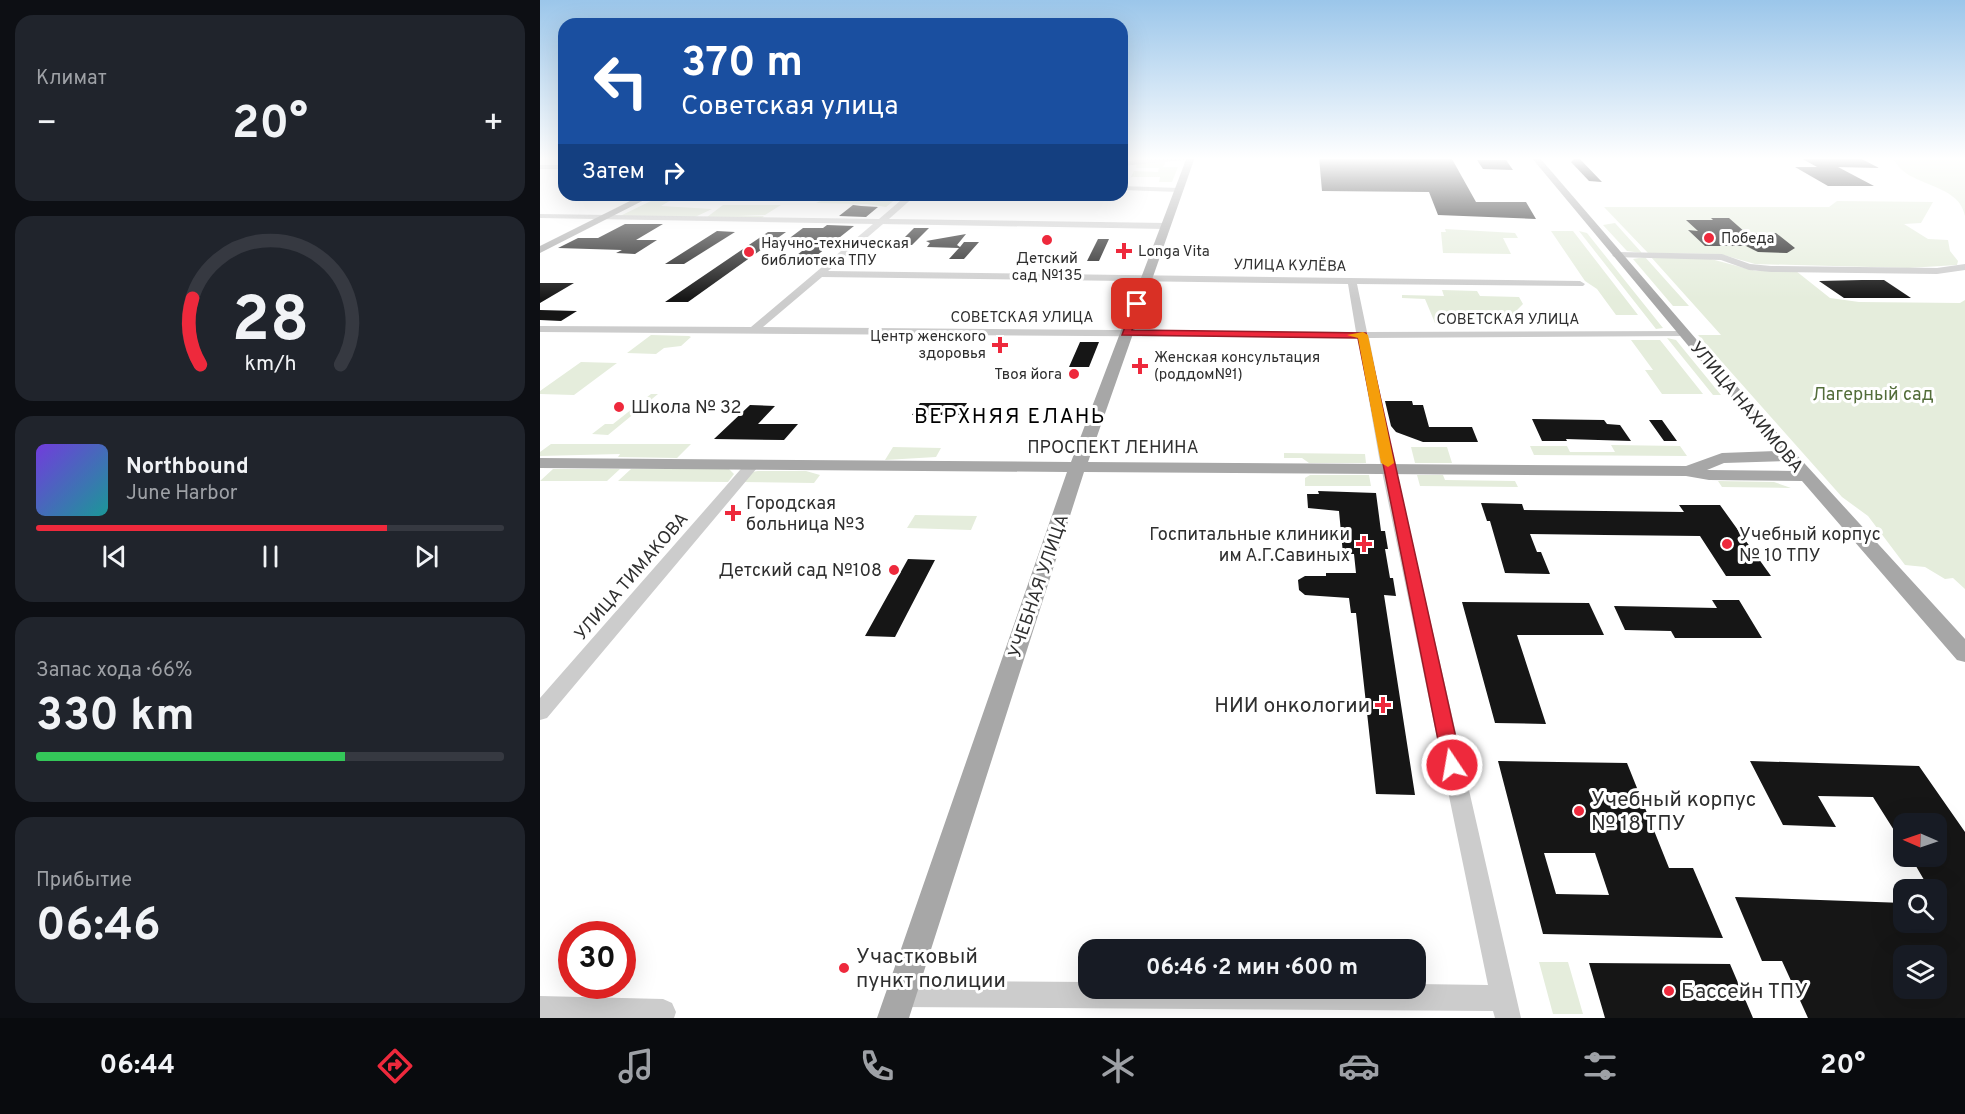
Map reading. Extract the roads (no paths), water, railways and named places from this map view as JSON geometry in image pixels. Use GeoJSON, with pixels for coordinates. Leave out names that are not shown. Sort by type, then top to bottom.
{"type":"FeatureCollection","features":[{"type":"Feature","properties":{"kind":"main road"},"geometry":{"type":"LineString","coordinates":[[540,250],[630,205]]}},
{"type":"Feature","properties":{"kind":"main road","name":"УЧЕБНАЯ УЛИЦА"},"geometry":{"type":"LineString","coordinates":[[897,1006],[1078,466],[1174,205]]}},
{"type":"Feature","properties":{"kind":"main road","name":"УЛИЦА НАХИМОВА"},"geometry":{"type":"LineString","coordinates":[[1575,205],[1788,456],[1965,654]]}},
{"type":"Feature","properties":{"kind":"main road","name":"ПРОСПЕКТ ЛЕНИНА"},"geometry":{"type":"LineString","coordinates":[[1686,471],[1709,462],[1733,457],[1788,456]]}},
{"type":"Feature","properties":{"kind":"main road"},"geometry":{"type":"LineString","coordinates":[[1733,457],[1752,467],[1754,471],[1750,475]]}},
{"type":"Feature","properties":{"kind":"main road","name":"ПРОСПЕКТ ЛЕНИНА"},"geometry":{"type":"LineString","coordinates":[[540,464],[1686,471],[1806,476]]}},
{"type":"Feature","properties":{"kind":"street"},"geometry":{"type":"LineString","coordinates":[[754,330],[901,205]]}},
{"type":"Feature","properties":{"kind":"street"},"geometry":{"type":"LineString","coordinates":[[540,216],[1166,226]]}},
{"type":"Feature","properties":{"kind":"street"},"geometry":{"type":"LineString","coordinates":[[1617,255],[1715,256],[1749,267],[1771,269],[1937,271],[1965,267]]}},
{"type":"Feature","properties":{"kind":"street","name":"УЛИЦА КУЛЁВА"},"geometry":{"type":"LineString","coordinates":[[820,274],[1580,284]]}},
{"type":"Feature","properties":{"kind":"street"},"geometry":{"type":"LineString","coordinates":[[897,1006],[1506,1008],[1389,469],[1352,281]]}},
{"type":"Feature","properties":{"kind":"street","name":"СОВЕТСКАЯ УЛИЦА"},"geometry":{"type":"LineString","coordinates":[[540,329],[1363,335],[1684,333]]}},
{"type":"Feature","properties":{"kind":"street","name":"УЛИЦА ТИМАКОВА"},"geometry":{"type":"LineString","coordinates":[[540,712],[752,465]]}},
{"type":"Feature","properties":{"kind":"street"},"geometry":{"type":"LineString","coordinates":[[540,1009],[663,1012]]}},
{"type":"Feature","properties":{"kind":"place","name":"Победа"},"geometry":{"type":"Point","coordinates":[1709,238]}},
{"type":"Feature","properties":{"kind":"place","name":"Детский сад №135"},"geometry":{"type":"Point","coordinates":[1047,240]}},
{"type":"Feature","properties":{"kind":"place","name":"Longa Vita"},"geometry":{"type":"Point","coordinates":[1124,251]}},
{"type":"Feature","properties":{"kind":"place","name":"Научно-техническая библиотека ТПУ"},"geometry":{"type":"Point","coordinates":[749,252]}},
{"type":"Feature","properties":{"kind":"place","name":"Центр женского здоровья"},"geometry":{"type":"Point","coordinates":[1000,345]}},
{"type":"Feature","properties":{"kind":"place","name":"Женская консультация (роддом№1)"},"geometry":{"type":"Point","coordinates":[1140,366]}},
{"type":"Feature","properties":{"kind":"place","name":"Твоя йога"},"geometry":{"type":"Point","coordinates":[1074,374]}},
{"type":"Feature","properties":{"kind":"place","name":"Школа № 32"},"geometry":{"type":"Point","coordinates":[619,407]}},
{"type":"Feature","properties":{"kind":"place","name":"Городская больница №3"},"geometry":{"type":"Point","coordinates":[733,513]}},
{"type":"Feature","properties":{"kind":"place","name":"Госпитальные клиники им А.Г.Савиных"},"geometry":{"type":"Point","coordinates":[1364,544]}},
{"type":"Feature","properties":{"kind":"place","name":"Учебный корпус № 10 ТПУ"},"geometry":{"type":"Point","coordinates":[1727,544]}},
{"type":"Feature","properties":{"kind":"place","name":"Детский сад №108"},"geometry":{"type":"Point","coordinates":[894,570]}},
{"type":"Feature","properties":{"kind":"place","name":"НИИ онкологии"},"geometry":{"type":"Point","coordinates":[1383,705]}},
{"type":"Feature","properties":{"kind":"place","name":"Учебный корпус № 18 ТПУ"},"geometry":{"type":"Point","coordinates":[1579,811]}},
{"type":"Feature","properties":{"kind":"place","name":"Участковый пункт полиции"},"geometry":{"type":"Point","coordinates":[844,968]}},
{"type":"Feature","properties":{"kind":"place","name":"Бассейн ТПУ"},"geometry":{"type":"Point","coordinates":[1669,991]}},
{"type":"Feature","properties":{"kind":"district","name":"ВЕРХНЯЯ ЕЛАНЬ"},"geometry":{"type":"Point","coordinates":[1010,416]}},
{"type":"Feature","properties":{"kind":"park label","name":"Лагерный сад"},"geometry":{"type":"Point","coordinates":[1873,394]}}]}
